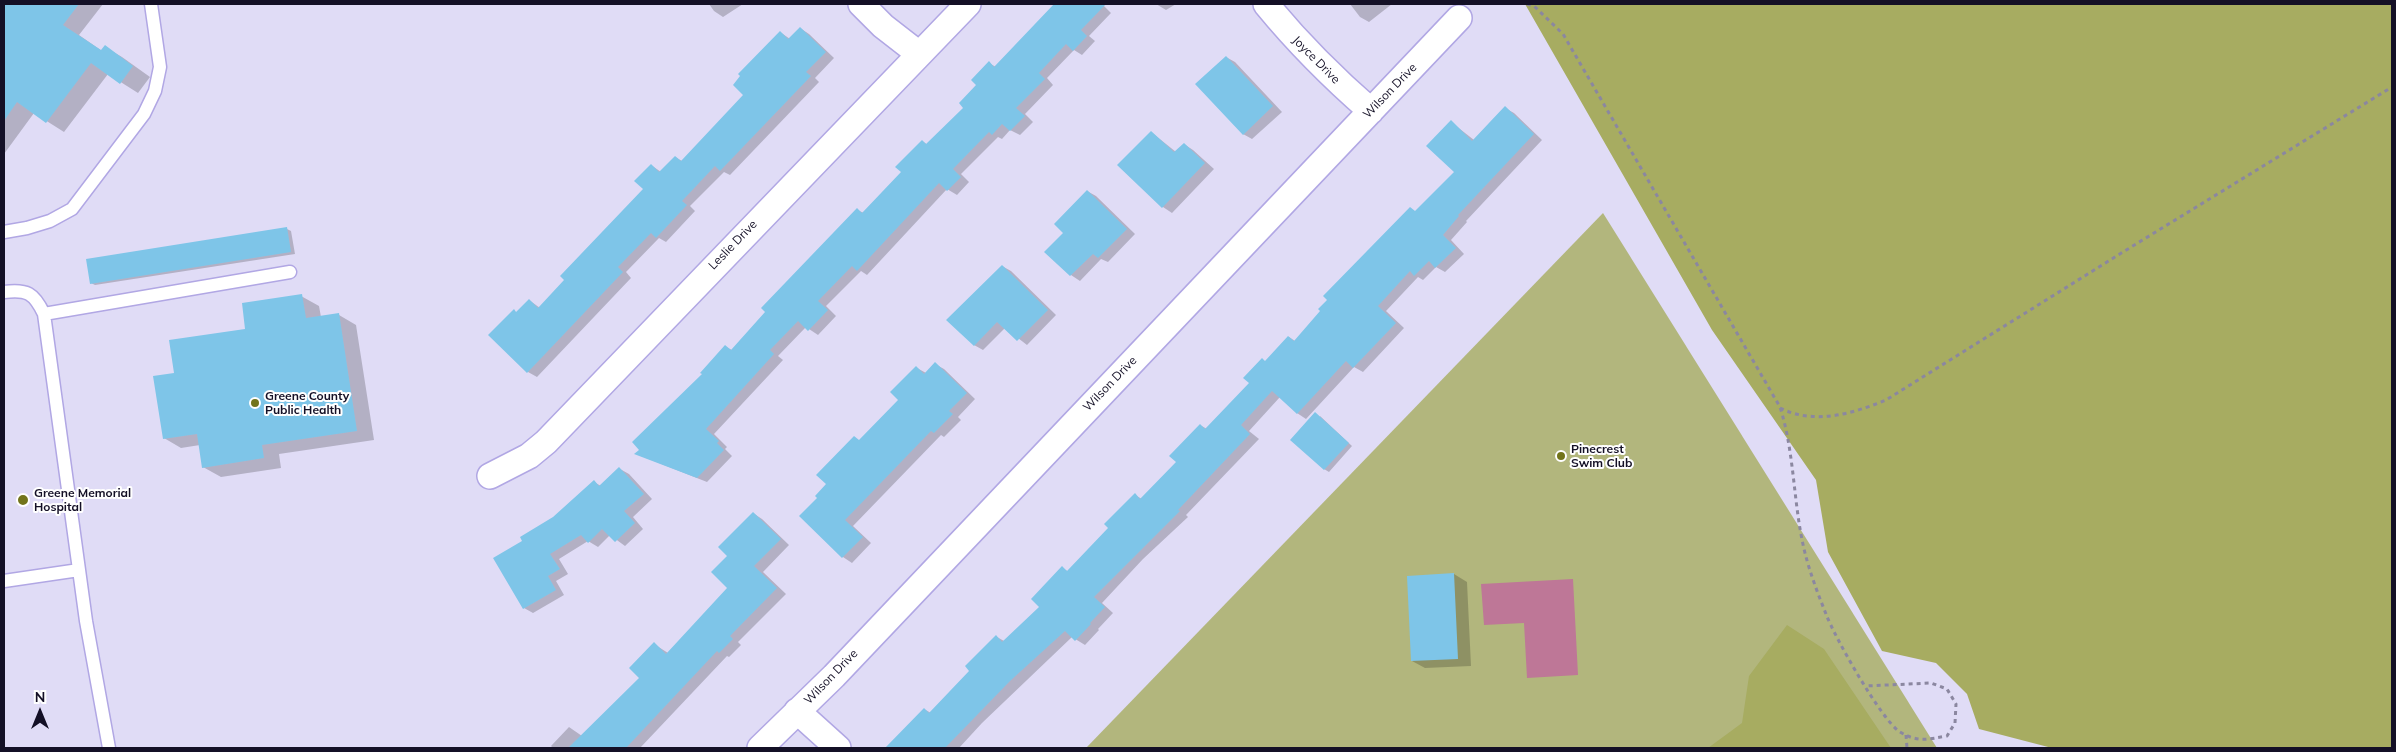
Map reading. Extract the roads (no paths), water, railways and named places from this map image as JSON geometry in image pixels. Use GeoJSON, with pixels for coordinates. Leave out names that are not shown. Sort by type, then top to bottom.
{"type":"FeatureCollection","features":[{"type":"Feature","properties":{"kind":"street"},"geometry":{"type":"LineString","coordinates":[[861,4],[883,26],[919,54]]}},
{"type":"Feature","properties":{"kind":"street","name":"Leslie Drive"},"geometry":{"type":"LineString","coordinates":[[490,476],[529,456],[546,442],[968,4]]}},
{"type":"Feature","properties":{"kind":"street","name":"Joyce Drive"},"geometry":{"type":"LineString","coordinates":[[1266,4],[1316,61],[1371,111]]}},
{"type":"Feature","properties":{"kind":"street","name":"Wilson Drive"},"geometry":{"type":"LineString","coordinates":[[760,748],[1459,18]]}},
{"type":"Feature","properties":{"kind":"street"},"geometry":{"type":"LineString","coordinates":[[797,711],[838,748]]}},
{"type":"Feature","properties":{"kind":"lane"},"geometry":{"type":"LineString","coordinates":[[4,232],[50,221],[72,209],[144,114],[155,91],[160,67],[151,4]]}},
{"type":"Feature","properties":{"kind":"lane"},"geometry":{"type":"LineString","coordinates":[[44,314],[290,272]]}},
{"type":"Feature","properties":{"kind":"lane"},"geometry":{"type":"LineString","coordinates":[[4,292],[20,290],[37,298],[44,314],[79,570],[109,748]]}},
{"type":"Feature","properties":{"kind":"lane"},"geometry":{"type":"LineString","coordinates":[[4,581],[79,570]]}},
{"type":"Feature","properties":{"kind":"place","name":"Greene County Public Health"},"geometry":{"type":"Point","coordinates":[255,403]}},
{"type":"Feature","properties":{"kind":"place","name":"Pinecrest Swim Club"},"geometry":{"type":"Point","coordinates":[1561,456]}},
{"type":"Feature","properties":{"kind":"place","name":"Greene Memorial Hospital"},"geometry":{"type":"Point","coordinates":[23,500]}}]}
